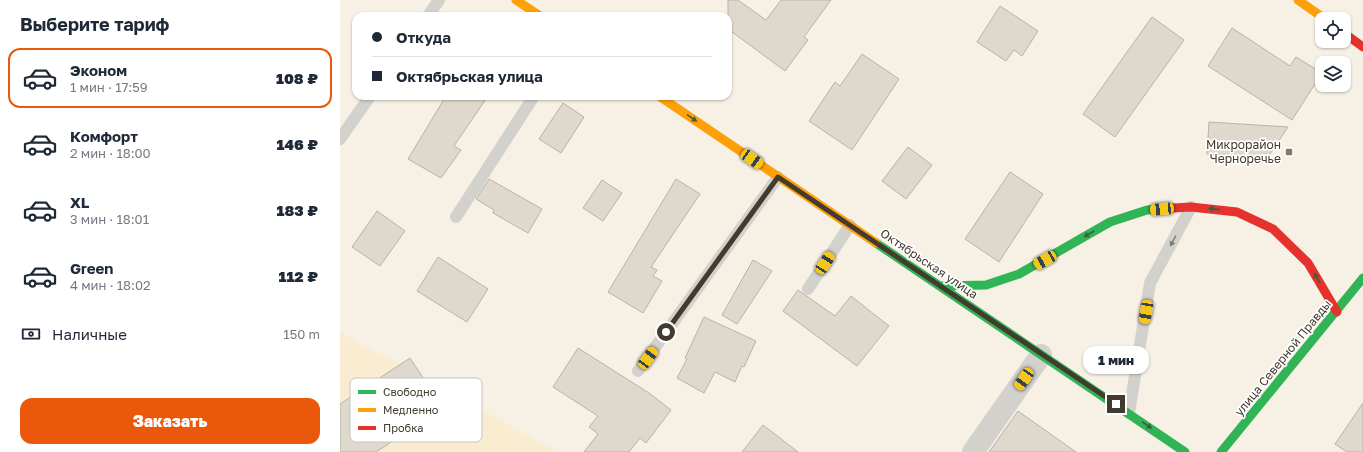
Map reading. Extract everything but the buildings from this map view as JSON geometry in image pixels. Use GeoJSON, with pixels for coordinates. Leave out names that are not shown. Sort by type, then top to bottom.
{"type":"FeatureCollection","features":[{"type":"Feature","properties":{"kind":"main road"},"geometry":{"type":"LineString","coordinates":[[516,0],[534,12]]}},
{"type":"Feature","properties":{"kind":"main road"},"geometry":{"type":"LineString","coordinates":[[1298,0],[1315,12]]}},
{"type":"Feature","properties":{"kind":"main road"},"geometry":{"type":"LineString","coordinates":[[1351,38],[1363,46]]}},
{"type":"Feature","properties":{"kind":"main road","name":"Октябрьская улица"},"geometry":{"type":"LineString","coordinates":[[665,100],[1185,452]]}},
{"type":"Feature","properties":{"kind":"main road"},"geometry":{"type":"LineString","coordinates":[[940,286],[986,285],[1019,274],[1110,222],[1147,210],[1191,207],[1237,212],[1273,228],[1308,263],[1337,312]]}},
{"type":"Feature","properties":{"kind":"main road","name":"улица Северной Правды"},"geometry":{"type":"LineString","coordinates":[[1221,452],[1337,312],[1363,278]]}},
{"type":"Feature","properties":{"kind":"street"},"geometry":{"type":"LineString","coordinates":[[973,452],[1041,355]]}},
{"type":"Feature","properties":{"kind":"lane"},"geometry":{"type":"LineString","coordinates":[[431,12],[439,0]]}},
{"type":"Feature","properties":{"kind":"lane"},"geometry":{"type":"LineString","coordinates":[[340,139],[367,100]]}},
{"type":"Feature","properties":{"kind":"lane"},"geometry":{"type":"LineString","coordinates":[[456,217],[531,100]]}},
{"type":"Feature","properties":{"kind":"lane"},"geometry":{"type":"LineString","coordinates":[[638,371],[778,177]]}},
{"type":"Feature","properties":{"kind":"lane"},"geometry":{"type":"LineString","coordinates":[[1129,413],[1150,283],[1191,207]]}},
{"type":"Feature","properties":{"kind":"lane"},"geometry":{"type":"LineString","coordinates":[[808,289],[850,225]]}},
{"type":"Feature","properties":{"kind":"shaded area"},"geometry":{"type":"Polygon","coordinates":[[[340,332],[424,378],[350,378],[350,442],[482,442],[482,410],[558,452],[340,452],[340,332]]]}},
{"type":"Feature","properties":{"kind":"traffic: fast"},"geometry":{"type":"LineString","coordinates":[[940,286],[986,285],[1019,274],[1110,222],[1147,210],[1156,209]]}},
{"type":"Feature","properties":{"kind":"traffic: fast"},"geometry":{"type":"LineString","coordinates":[[876,243],[1185,452]]}},
{"type":"Feature","properties":{"kind":"traffic: fast"},"geometry":{"type":"LineString","coordinates":[[1221,452],[1363,278]]}},
{"type":"Feature","properties":{"kind":"traffic: slow"},"geometry":{"type":"LineString","coordinates":[[516,0],[534,12]]}},
{"type":"Feature","properties":{"kind":"traffic: slow"},"geometry":{"type":"LineString","coordinates":[[1298,0],[1315,12]]}},
{"type":"Feature","properties":{"kind":"traffic: slow"},"geometry":{"type":"LineString","coordinates":[[665,100],[876,243]]}},
{"type":"Feature","properties":{"kind":"traffic: jam"},"geometry":{"type":"LineString","coordinates":[[1351,38],[1363,47]]}},
{"type":"Feature","properties":{"kind":"traffic: jam"},"geometry":{"type":"LineString","coordinates":[[1156,209],[1191,207],[1237,212],[1273,229],[1308,263],[1337,312]]}},
{"type":"Feature","properties":{"kind":"place","name":"Микрорайон Черноречье"},"geometry":{"type":"Point","coordinates":[1289,152]}},
{"type":"Feature","properties":{"kind":"route"},"geometry":{"type":"LineString","coordinates":[[666,332],[778,177],[1116,404]]}}]}
